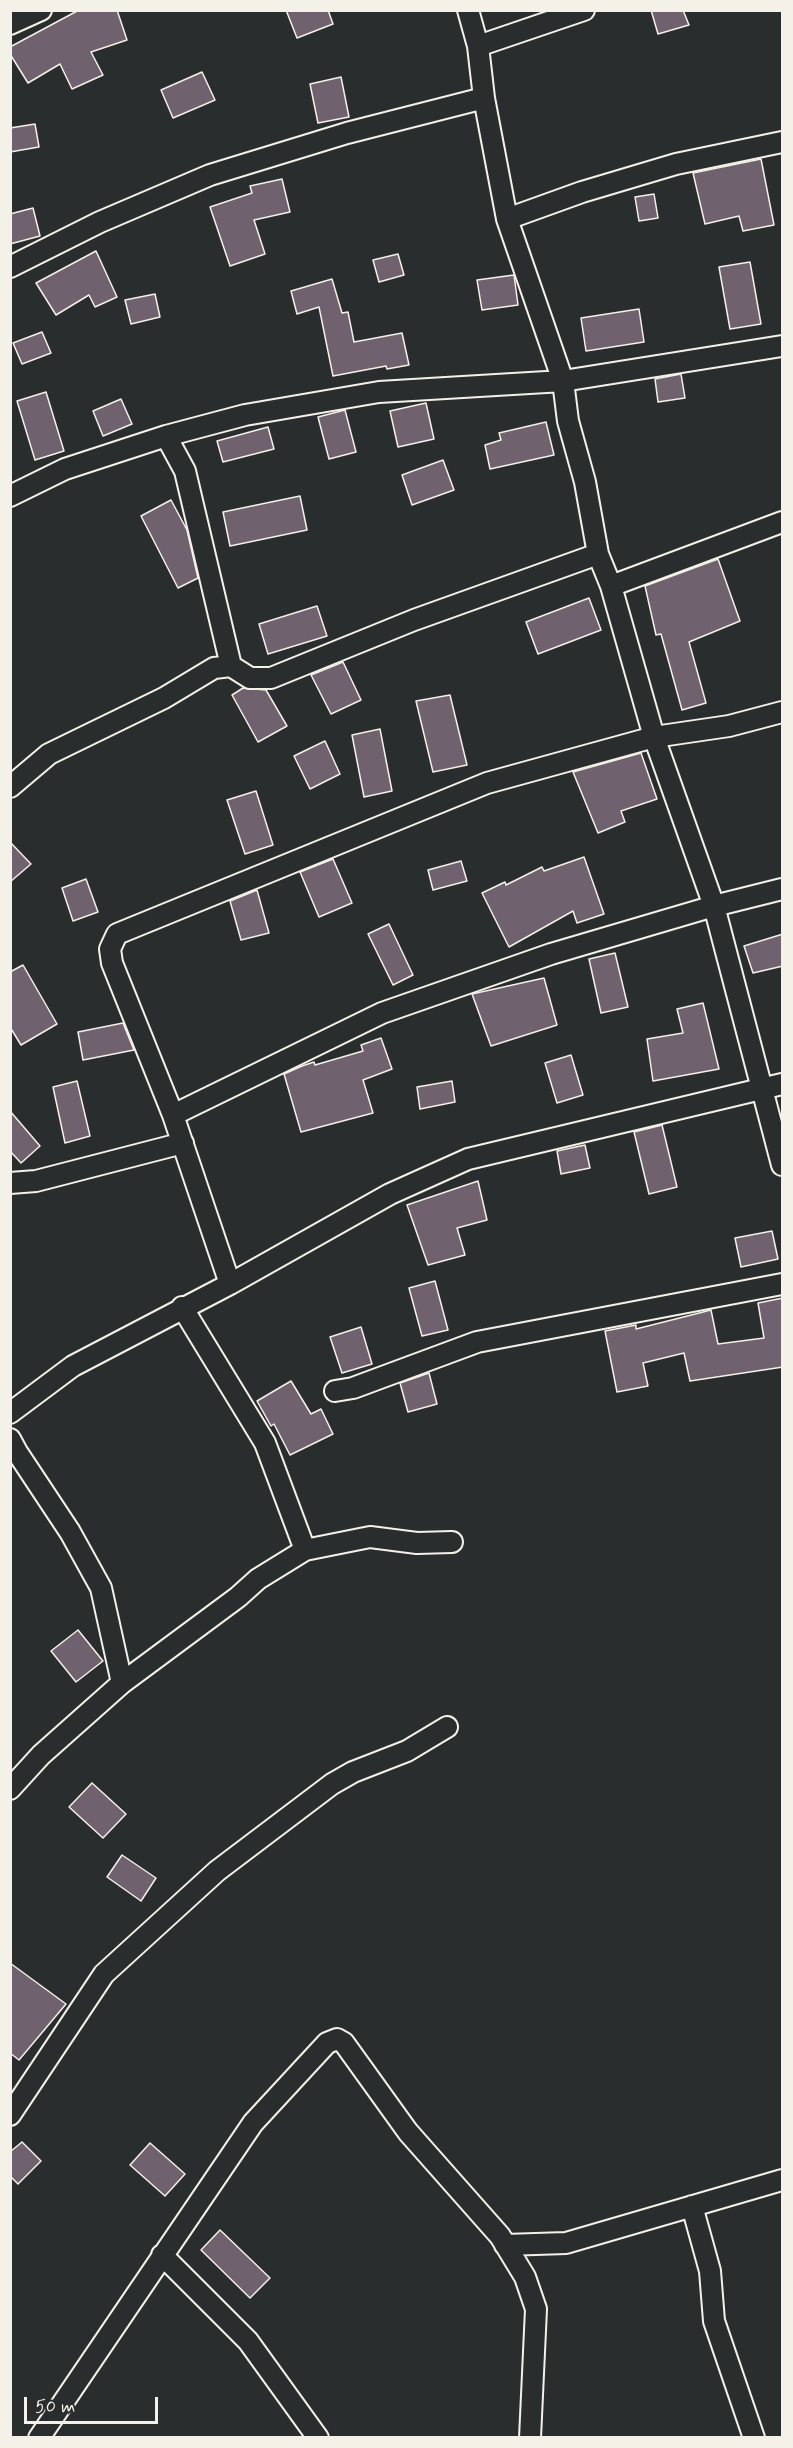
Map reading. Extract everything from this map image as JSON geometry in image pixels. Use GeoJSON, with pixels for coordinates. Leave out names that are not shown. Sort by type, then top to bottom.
{"type":"FeatureCollection","features":[{"type":"Feature","properties":{"kind":"street"},"geometry":{"type":"LineString","coordinates":[[10,24],[41,10]]}},
{"type":"Feature","properties":{"kind":"street"},"geometry":{"type":"LineString","coordinates":[[468,10],[478,46],[484,98],[507,219],[563,381],[568,421],[585,482],[598,554],[611,586],[654,737],[714,906],[783,1165]]}},
{"type":"Feature","properties":{"kind":"street"},"geometry":{"type":"LineString","coordinates":[[478,46],[584,10]]}},
{"type":"Feature","properties":{"kind":"street"},"geometry":{"type":"LineString","coordinates":[[10,267],[100,222],[210,175],[347,133],[484,98]]}},
{"type":"Feature","properties":{"kind":"street"},"geometry":{"type":"LineString","coordinates":[[507,219],[582,192],[676,164],[783,142]]}},
{"type":"Feature","properties":{"kind":"street"},"geometry":{"type":"LineString","coordinates":[[10,496],[65,469],[166,436],[245,416],[379,392],[563,381],[783,346]]}},
{"type":"Feature","properties":{"kind":"street"},"geometry":{"type":"LineString","coordinates":[[166,436],[185,471],[231,666]]}},
{"type":"Feature","properties":{"kind":"street"},"geometry":{"type":"LineString","coordinates":[[611,586],[783,522]]}},
{"type":"Feature","properties":{"kind":"street"},"geometry":{"type":"LineString","coordinates":[[10,787],[49,754],[164,698],[214,668],[231,666],[250,678],[271,678],[414,620],[598,554]]}},
{"type":"Feature","properties":{"kind":"street"},"geometry":{"type":"LineString","coordinates":[[230,1284],[173,1115],[112,963],[110,949],[117,934],[487,783],[654,737],[729,726],[783,712]]}},
{"type":"Feature","properties":{"kind":"street"},"geometry":{"type":"LineString","coordinates":[[173,1115],[382,1013],[551,954],[714,906],[783,889]]}},
{"type":"Feature","properties":{"kind":"street"},"geometry":{"type":"LineString","coordinates":[[10,1413],[73,1366],[182,1307],[230,1284],[390,1194],[468,1159],[783,1084]]}},
{"type":"Feature","properties":{"kind":"street"},"geometry":{"type":"LineString","coordinates":[[10,1183],[36,1181],[183,1143]]}},
{"type":"Feature","properties":{"kind":"street"},"geometry":{"type":"LineString","coordinates":[[334,1391],[353,1388],[477,1342],[783,1284]]}},
{"type":"Feature","properties":{"kind":"street"},"geometry":{"type":"LineString","coordinates":[[182,1307],[265,1443],[305,1550]]}},
{"type":"Feature","properties":{"kind":"street"},"geometry":{"type":"LineString","coordinates":[[10,1439],[16,1452],[70,1532],[101,1588],[122,1683]]}},
{"type":"Feature","properties":{"kind":"street"},"geometry":{"type":"LineString","coordinates":[[10,1789],[41,1755],[122,1683],[238,1597],[258,1579],[305,1550],[370,1537],[417,1543],[452,1542]]}},
{"type":"Feature","properties":{"kind":"street"},"geometry":{"type":"LineString","coordinates":[[10,2115],[104,1974],[217,1871],[332,1784],[354,1772],[406,1751],[447,1727]]}},
{"type":"Feature","properties":{"kind":"street"},"geometry":{"type":"LineString","coordinates":[[39,2438],[253,2123],[327,2043],[337,2039],[345,2043],[408,2132],[505,2245],[525,2277],[536,2309],[530,2438]]}},
{"type":"Feature","properties":{"kind":"street"},"geometry":{"type":"LineString","coordinates":[[505,2245],[566,2243],[783,2180]]}},
{"type":"Feature","properties":{"kind":"street"},"geometry":{"type":"LineString","coordinates":[[692,2206],[710,2271],[714,2321],[754,2438]]}},
{"type":"Feature","properties":{"kind":"street"},"geometry":{"type":"LineString","coordinates":[[162,2255],[248,2341],[318,2438]]}},
{"type":"Feature","properties":{"kind":"building"},"geometry":{"type":"Polygon","coordinates":[[[79,10],[117,10],[127,40],[91,52],[103,75],[72,89],[60,64],[28,83],[10,54],[10,47],[79,10]]]}},
{"type":"Feature","properties":{"kind":"building"},"geometry":{"type":"Polygon","coordinates":[[[286,10],[328,10],[333,24],[297,38],[286,10]]]}},
{"type":"Feature","properties":{"kind":"building"},"geometry":{"type":"Polygon","coordinates":[[[651,10],[683,10],[689,25],[658,34],[651,10]]]}},
{"type":"Feature","properties":{"kind":"building"},"geometry":{"type":"Polygon","coordinates":[[[202,72],[215,100],[173,118],[161,90],[202,72]]]}},
{"type":"Feature","properties":{"kind":"building"},"geometry":{"type":"Polygon","coordinates":[[[341,77],[349,117],[318,123],[310,84],[341,77]]]}},
{"type":"Feature","properties":{"kind":"building"},"geometry":{"type":"Polygon","coordinates":[[[35,124],[39,147],[10,152],[10,128],[35,124]]]}},
{"type":"Feature","properties":{"kind":"building"},"geometry":{"type":"Polygon","coordinates":[[[761,159],[774,225],[743,231],[739,216],[705,224],[693,173],[761,159]]]}},
{"type":"Feature","properties":{"kind":"building"},"geometry":{"type":"Polygon","coordinates":[[[282,179],[290,212],[254,220],[265,254],[230,266],[210,207],[252,193],[250,186],[282,179]]]}},
{"type":"Feature","properties":{"kind":"building"},"geometry":{"type":"Polygon","coordinates":[[[654,194],[658,218],[639,221],[635,197],[654,194]]]}},
{"type":"Feature","properties":{"kind":"building"},"geometry":{"type":"Polygon","coordinates":[[[33,208],[40,236],[10,244],[10,214],[33,208]]]}},
{"type":"Feature","properties":{"kind":"building"},"geometry":{"type":"Polygon","coordinates":[[[96,251],[117,297],[95,307],[89,295],[56,315],[36,283],[96,251]]]}},
{"type":"Feature","properties":{"kind":"building"},"geometry":{"type":"Polygon","coordinates":[[[398,254],[404,275],[379,282],[373,260],[398,254]]]}},
{"type":"Feature","properties":{"kind":"building"},"geometry":{"type":"Polygon","coordinates":[[[750,262],[761,324],[730,329],[719,267],[750,262]]]}},
{"type":"Feature","properties":{"kind":"building"},"geometry":{"type":"Polygon","coordinates":[[[514,275],[518,305],[482,310],[477,280],[514,275]]]}},
{"type":"Feature","properties":{"kind":"building"},"geometry":{"type":"Polygon","coordinates":[[[332,279],[342,313],[348,312],[354,342],[402,333],[409,365],[387,369],[386,366],[333,376],[319,307],[297,314],[291,291],[332,279]]]}},
{"type":"Feature","properties":{"kind":"building"},"geometry":{"type":"Polygon","coordinates":[[[155,294],[160,317],[131,324],[125,300],[155,294]]]}},
{"type":"Feature","properties":{"kind":"building"},"geometry":{"type":"Polygon","coordinates":[[[639,309],[644,342],[586,351],[581,318],[639,309]]]}},
{"type":"Feature","properties":{"kind":"building"},"geometry":{"type":"Polygon","coordinates":[[[42,332],[51,353],[22,364],[13,343],[42,332]]]}},
{"type":"Feature","properties":{"kind":"building"},"geometry":{"type":"Polygon","coordinates":[[[681,374],[685,398],[658,402],[655,379],[681,374]]]}},
{"type":"Feature","properties":{"kind":"building"},"geometry":{"type":"Polygon","coordinates":[[[46,392],[64,451],[35,460],[17,401],[46,392]]]}},
{"type":"Feature","properties":{"kind":"building"},"geometry":{"type":"Polygon","coordinates":[[[121,399],[132,424],[103,436],[93,411],[121,399]]]}},
{"type":"Feature","properties":{"kind":"building"},"geometry":{"type":"Polygon","coordinates":[[[426,403],[434,439],[398,447],[390,411],[426,403]]]}},
{"type":"Feature","properties":{"kind":"building"},"geometry":{"type":"Polygon","coordinates":[[[345,410],[356,452],[329,459],[318,417],[345,410]]]}},
{"type":"Feature","properties":{"kind":"building"},"geometry":{"type":"Polygon","coordinates":[[[546,422],[554,455],[490,469],[485,445],[501,440],[499,433],[546,422]]]}},
{"type":"Feature","properties":{"kind":"building"},"geometry":{"type":"Polygon","coordinates":[[[268,427],[274,449],[223,462],[217,441],[268,427]]]}},
{"type":"Feature","properties":{"kind":"building"},"geometry":{"type":"Polygon","coordinates":[[[443,460],[454,490],[412,505],[402,475],[443,460]]]}},
{"type":"Feature","properties":{"kind":"building"},"geometry":{"type":"Polygon","coordinates":[[[300,496],[307,530],[230,546],[223,512],[300,496]]]}},
{"type":"Feature","properties":{"kind":"building"},"geometry":{"type":"Polygon","coordinates":[[[171,500],[187,530],[198,578],[178,588],[141,516],[171,500]]]}},
{"type":"Feature","properties":{"kind":"building"},"geometry":{"type":"Polygon","coordinates":[[[718,559],[740,621],[689,642],[706,703],[682,710],[661,634],[656,635],[645,586],[718,559]]]}},
{"type":"Feature","properties":{"kind":"building"},"geometry":{"type":"Polygon","coordinates":[[[589,598],[601,630],[538,654],[526,622],[589,598]]]}},
{"type":"Feature","properties":{"kind":"building"},"geometry":{"type":"Polygon","coordinates":[[[317,606],[327,636],[268,654],[259,624],[317,606]]]}},
{"type":"Feature","properties":{"kind":"building"},"geometry":{"type":"Polygon","coordinates":[[[343,662],[361,700],[331,714],[311,675],[343,662]]]}},
{"type":"Feature","properties":{"kind":"building"},"geometry":{"type":"Polygon","coordinates":[[[243,688],[266,690],[287,726],[258,742],[232,695],[243,688]]]}},
{"type":"Feature","properties":{"kind":"building"},"geometry":{"type":"Polygon","coordinates":[[[450,695],[467,765],[433,772],[416,701],[450,695]]]}},
{"type":"Feature","properties":{"kind":"building"},"geometry":{"type":"Polygon","coordinates":[[[380,729],[392,791],[364,797],[352,735],[380,729]]]}},
{"type":"Feature","properties":{"kind":"building"},"geometry":{"type":"Polygon","coordinates":[[[325,741],[340,774],[310,789],[294,756],[325,741]]]}},
{"type":"Feature","properties":{"kind":"building"},"geometry":{"type":"Polygon","coordinates":[[[641,753],[657,799],[621,811],[625,822],[598,833],[573,772],[641,753]]]}},
{"type":"Feature","properties":{"kind":"building"},"geometry":{"type":"Polygon","coordinates":[[[256,791],[273,845],[245,854],[227,800],[256,791]]]}},
{"type":"Feature","properties":{"kind":"building"},"geometry":{"type":"Polygon","coordinates":[[[10,842],[31,864],[10,882],[10,842]]]}},
{"type":"Feature","properties":{"kind":"building"},"geometry":{"type":"Polygon","coordinates":[[[584,857],[604,914],[577,923],[573,911],[509,947],[482,893],[505,882],[506,885],[542,867],[544,871],[584,857]]]}},
{"type":"Feature","properties":{"kind":"building"},"geometry":{"type":"Polygon","coordinates":[[[333,859],[352,903],[319,917],[300,872],[333,859]]]}},
{"type":"Feature","properties":{"kind":"building"},"geometry":{"type":"Polygon","coordinates":[[[461,861],[467,881],[433,890],[428,870],[461,861]]]}},
{"type":"Feature","properties":{"kind":"building"},"geometry":{"type":"Polygon","coordinates":[[[86,879],[98,912],[73,921],[62,888],[86,879]]]}},
{"type":"Feature","properties":{"kind":"building"},"geometry":{"type":"Polygon","coordinates":[[[257,890],[269,933],[241,940],[230,901],[257,890]]]}},
{"type":"Feature","properties":{"kind":"building"},"geometry":{"type":"Polygon","coordinates":[[[389,924],[413,975],[393,985],[368,934],[389,924]]]}},
{"type":"Feature","properties":{"kind":"building"},"geometry":{"type":"Polygon","coordinates":[[[783,934],[783,966],[753,973],[744,946],[783,934]]]}},
{"type":"Feature","properties":{"kind":"building"},"geometry":{"type":"Polygon","coordinates":[[[615,953],[628,1007],[601,1013],[589,959],[615,953]]]}},
{"type":"Feature","properties":{"kind":"building"},"geometry":{"type":"Polygon","coordinates":[[[23,965],[57,1024],[21,1045],[10,1027],[10,972],[23,965]]]}},
{"type":"Feature","properties":{"kind":"building"},"geometry":{"type":"Polygon","coordinates":[[[544,978],[557,1025],[491,1046],[472,994],[544,978]]]}},
{"type":"Feature","properties":{"kind":"building"},"geometry":{"type":"Polygon","coordinates":[[[703,1003],[719,1069],[653,1081],[647,1039],[683,1033],[677,1009],[703,1003]]]}},
{"type":"Feature","properties":{"kind":"building"},"geometry":{"type":"Polygon","coordinates":[[[123,1023],[134,1050],[83,1060],[78,1032],[123,1023]]]}},
{"type":"Feature","properties":{"kind":"building"},"geometry":{"type":"Polygon","coordinates":[[[381,1038],[392,1069],[363,1080],[373,1113],[301,1132],[284,1074],[314,1062],[315,1065],[363,1051],[361,1045],[381,1038]]]}},
{"type":"Feature","properties":{"kind":"building"},"geometry":{"type":"Polygon","coordinates":[[[571,1055],[583,1095],[557,1103],[545,1063],[571,1055]]]}},
{"type":"Feature","properties":{"kind":"building"},"geometry":{"type":"Polygon","coordinates":[[[77,1081],[90,1136],[65,1143],[53,1087],[77,1081]]]}},
{"type":"Feature","properties":{"kind":"building"},"geometry":{"type":"Polygon","coordinates":[[[452,1081],[455,1102],[420,1109],[417,1087],[452,1081]]]}},
{"type":"Feature","properties":{"kind":"building"},"geometry":{"type":"Polygon","coordinates":[[[10,1111],[40,1146],[21,1163],[10,1151],[10,1111]]]}},
{"type":"Feature","properties":{"kind":"building"},"geometry":{"type":"Polygon","coordinates":[[[662,1125],[677,1187],[649,1194],[634,1132],[662,1125]]]}},
{"type":"Feature","properties":{"kind":"building"},"geometry":{"type":"Polygon","coordinates":[[[585,1145],[590,1168],[561,1174],[557,1151],[585,1145]]]}},
{"type":"Feature","properties":{"kind":"building"},"geometry":{"type":"Polygon","coordinates":[[[478,1181],[487,1220],[457,1228],[465,1255],[428,1265],[407,1205],[478,1181]]]}},
{"type":"Feature","properties":{"kind":"building"},"geometry":{"type":"Polygon","coordinates":[[[772,1231],[778,1259],[741,1267],[735,1238],[772,1231]]]}},
{"type":"Feature","properties":{"kind":"building"},"geometry":{"type":"Polygon","coordinates":[[[435,1281],[448,1330],[422,1336],[409,1288],[435,1281]]]}},
{"type":"Feature","properties":{"kind":"building"},"geometry":{"type":"Polygon","coordinates":[[[783,1298],[783,1367],[690,1381],[684,1353],[643,1363],[648,1386],[617,1392],[605,1331],[636,1325],[636,1329],[711,1310],[718,1344],[764,1338],[758,1303],[783,1298]]]}},
{"type":"Feature","properties":{"kind":"building"},"geometry":{"type":"Polygon","coordinates":[[[361,1327],[372,1364],[342,1373],[330,1337],[361,1327]]]}},
{"type":"Feature","properties":{"kind":"building"},"geometry":{"type":"Polygon","coordinates":[[[429,1373],[437,1404],[408,1412],[400,1383],[429,1373]]]}},
{"type":"Feature","properties":{"kind":"building"},"geometry":{"type":"Polygon","coordinates":[[[291,1381],[311,1414],[321,1409],[333,1434],[290,1455],[274,1424],[271,1426],[257,1401],[291,1381]]]}},
{"type":"Feature","properties":{"kind":"building"},"geometry":{"type":"Polygon","coordinates":[[[78,1630],[103,1661],[76,1682],[51,1651],[78,1630]]]}},
{"type":"Feature","properties":{"kind":"building"},"geometry":{"type":"Polygon","coordinates":[[[92,1783],[126,1814],[103,1838],[69,1807],[92,1783]]]}},
{"type":"Feature","properties":{"kind":"building"},"geometry":{"type":"Polygon","coordinates":[[[122,1855],[156,1878],[141,1901],[107,1877],[122,1855]]]}},
{"type":"Feature","properties":{"kind":"building"},"geometry":{"type":"Polygon","coordinates":[[[10,1963],[66,2004],[19,2060],[10,2053],[10,1963]]]}},
{"type":"Feature","properties":{"kind":"building"},"geometry":{"type":"Polygon","coordinates":[[[22,2142],[41,2161],[18,2184],[10,2176],[10,2152],[22,2142]]]}},
{"type":"Feature","properties":{"kind":"building"},"geometry":{"type":"Polygon","coordinates":[[[150,2143],[185,2174],[165,2196],[130,2165],[150,2143]]]}},
{"type":"Feature","properties":{"kind":"building"},"geometry":{"type":"Polygon","coordinates":[[[220,2230],[270,2278],[250,2298],[201,2250],[220,2230]]]}}]}
